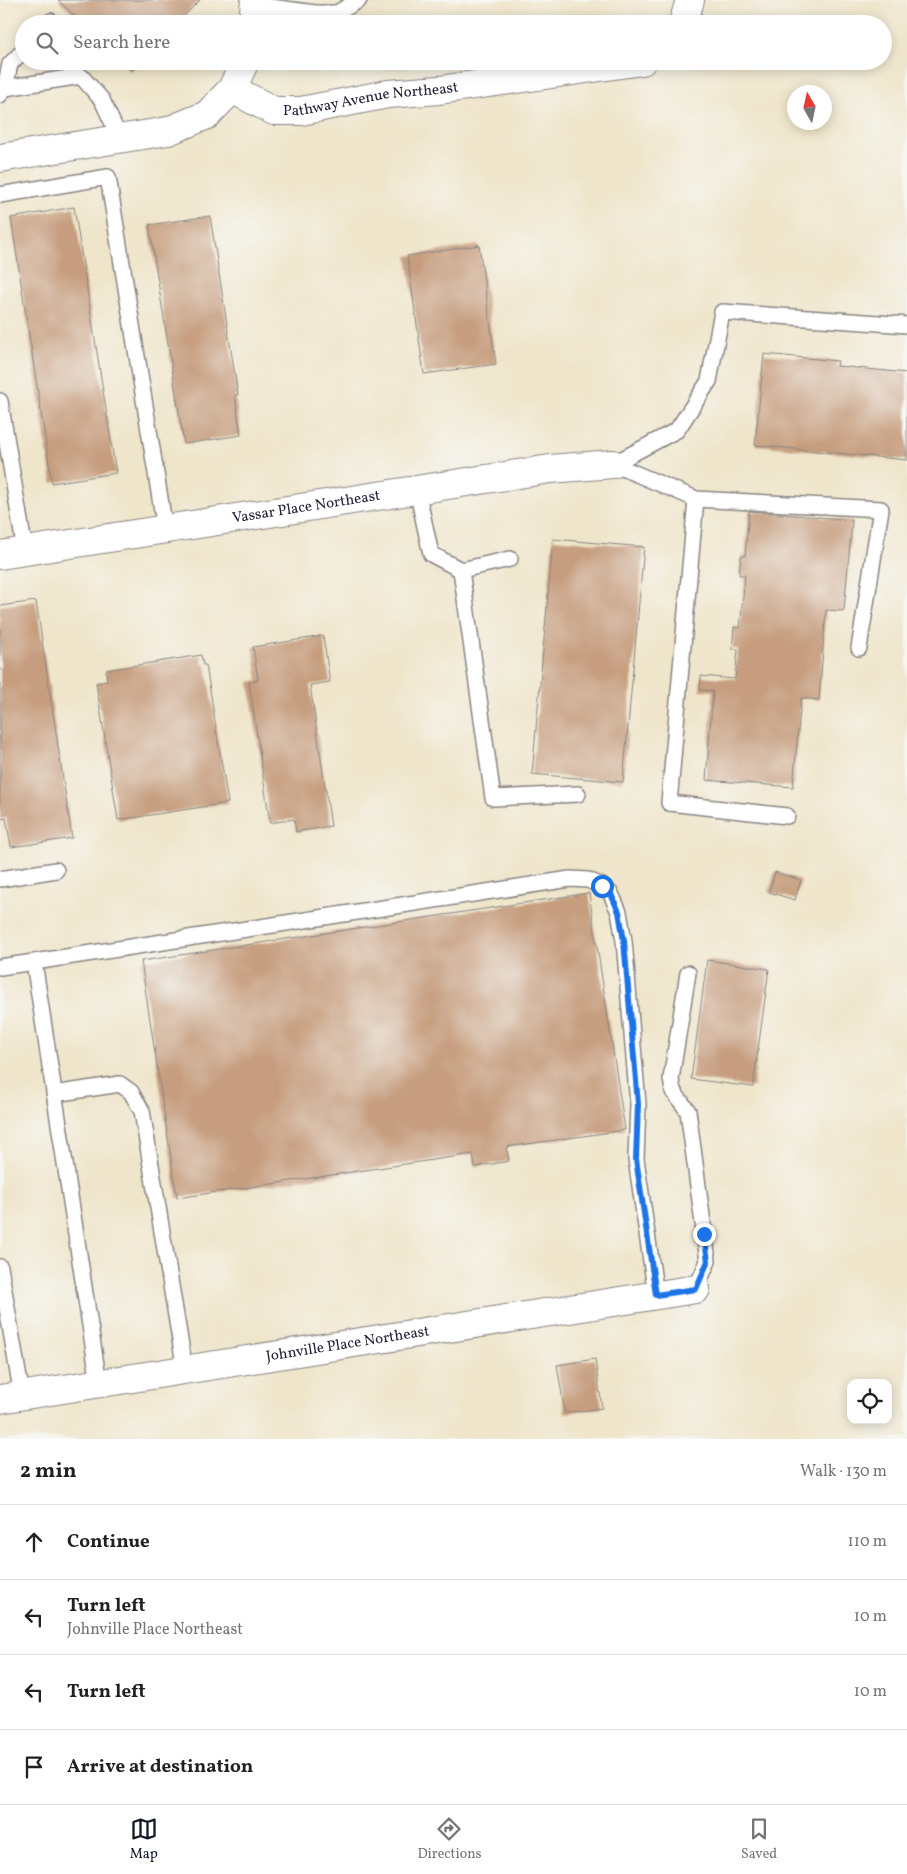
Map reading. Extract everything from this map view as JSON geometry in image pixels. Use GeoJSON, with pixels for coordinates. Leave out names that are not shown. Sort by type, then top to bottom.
{"type":"FeatureCollection","features":[{"type":"Feature","properties":{"kind":"street"},"geometry":{"type":"LineString","coordinates":[[686,15],[690,0]]}},
{"type":"Feature","properties":{"kind":"street"},"geometry":{"type":"LineString","coordinates":[[0,158],[168,132],[207,115],[232,89],[241,70]]}},
{"type":"Feature","properties":{"kind":"street","name":"Pathway Avenue Northeast"},"geometry":{"type":"LineString","coordinates":[[232,89],[274,111],[301,111],[388,94],[439,90],[579,70]]}},
{"type":"Feature","properties":{"kind":"street","name":"Vassar Place Northeast"},"geometry":{"type":"LineString","coordinates":[[12,553],[550,469],[613,464]]}},
{"type":"Feature","properties":{"kind":"street","name":"Johnville Place Northeast"},"geometry":{"type":"LineString","coordinates":[[11,1398],[696,1289]]}},
{"type":"Feature","properties":{"kind":"lane"},"geometry":{"type":"LineString","coordinates":[[254,10],[337,13],[359,0]]}},
{"type":"Feature","properties":{"kind":"lane"},"geometry":{"type":"LineString","coordinates":[[15,59],[10,64],[2,92],[81,76],[102,100],[120,139]]}},
{"type":"Feature","properties":{"kind":"lane"},"geometry":{"type":"LineString","coordinates":[[0,195],[108,177],[166,529]]}},
{"type":"Feature","properties":{"kind":"lane"},"geometry":{"type":"LineString","coordinates":[[613,464],[677,430],[709,381],[722,312],[907,325]]}},
{"type":"Feature","properties":{"kind":"lane"},"geometry":{"type":"LineString","coordinates":[[0,400],[12,553]]}},
{"type":"Feature","properties":{"kind":"lane"},"geometry":{"type":"LineString","coordinates":[[613,464],[696,499],[881,509],[859,648]]}},
{"type":"Feature","properties":{"kind":"lane"},"geometry":{"type":"LineString","coordinates":[[417,490],[431,554],[461,570],[510,559]]}},
{"type":"Feature","properties":{"kind":"lane"},"geometry":{"type":"LineString","coordinates":[[696,499],[669,804],[787,816]]}},
{"type":"Feature","properties":{"kind":"lane"},"geometry":{"type":"LineString","coordinates":[[461,570],[493,798],[578,794]]}},
{"type":"Feature","properties":{"kind":"lane"},"geometry":{"type":"LineString","coordinates":[[0,879],[56,870]]}},
{"type":"Feature","properties":{"kind":"lane"},"geometry":{"type":"LineString","coordinates":[[0,966],[570,879],[588,880],[602,886],[611,894],[619,912],[624,941],[638,1104],[636,1159],[656,1295]]}},
{"type":"Feature","properties":{"kind":"lane"},"geometry":{"type":"LineString","coordinates":[[34,962],[99,1384]]}},
{"type":"Feature","properties":{"kind":"lane"},"geometry":{"type":"LineString","coordinates":[[688,972],[671,1079],[673,1091],[688,1111],[708,1261],[696,1289]]}},
{"type":"Feature","properties":{"kind":"lane"},"geometry":{"type":"LineString","coordinates":[[54,1094],[120,1084],[131,1092],[142,1111],[185,1370]]}},
{"type":"Feature","properties":{"kind":"lane"},"geometry":{"type":"LineString","coordinates":[[0,1267],[11,1398]]}},
{"type":"Feature","properties":{"kind":"building"},"geometry":{"type":"Polygon","coordinates":[[[58,0],[200,0],[185,15],[74,15],[58,0]]]}},
{"type":"Feature","properties":{"kind":"building"},"geometry":{"type":"Polygon","coordinates":[[[74,207],[116,473],[52,483],[11,218],[74,207]]]}},
{"type":"Feature","properties":{"kind":"building"},"geometry":{"type":"Polygon","coordinates":[[[210,216],[238,395],[235,395],[241,435],[184,444],[149,225],[210,216]]]}},
{"type":"Feature","properties":{"kind":"building"},"geometry":{"type":"Polygon","coordinates":[[[479,245],[496,364],[424,374],[407,256],[479,245]]]}},
{"type":"Feature","properties":{"kind":"building"},"geometry":{"type":"Polygon","coordinates":[[[764,354],[838,361],[837,366],[907,373],[907,460],[755,445],[764,354]]]}},
{"type":"Feature","properties":{"kind":"building"},"geometry":{"type":"Polygon","coordinates":[[[749,511],[852,520],[844,611],[826,610],[819,700],[801,698],[793,787],[706,780],[713,691],[700,690],[701,676],[735,679],[738,649],[732,649],[734,627],[740,628],[745,575],[739,575],[741,556],[745,556],[749,511]]]}},
{"type":"Feature","properties":{"kind":"building"},"geometry":{"type":"Polygon","coordinates":[[[553,539],[644,547],[623,782],[532,774],[553,539]]]}},
{"type":"Feature","properties":{"kind":"building"},"geometry":{"type":"Polygon","coordinates":[[[36,601],[72,838],[11,847],[6,818],[0,819],[0,606],[36,601]]]}},
{"type":"Feature","properties":{"kind":"building"},"geometry":{"type":"Polygon","coordinates":[[[323,636],[330,682],[310,685],[331,826],[296,832],[294,819],[270,823],[249,682],[258,680],[253,647],[323,636]]]}},
{"type":"Feature","properties":{"kind":"building"},"geometry":{"type":"Polygon","coordinates":[[[201,655],[203,665],[206,665],[228,803],[118,820],[96,683],[107,681],[106,670],[201,655]]]}},
{"type":"Feature","properties":{"kind":"building"},"geometry":{"type":"Polygon","coordinates":[[[775,872],[801,880],[795,900],[769,892],[775,872]]]}},
{"type":"Feature","properties":{"kind":"building"},"geometry":{"type":"Polygon","coordinates":[[[589,893],[625,1130],[506,1147],[509,1161],[475,1167],[473,1154],[177,1198],[141,961],[589,893]]]}},
{"type":"Feature","properties":{"kind":"building"},"geometry":{"type":"Polygon","coordinates":[[[707,960],[769,969],[753,1087],[691,1079],[707,960]]]}},
{"type":"Feature","properties":{"kind":"building"},"geometry":{"type":"Polygon","coordinates":[[[595,1359],[602,1408],[565,1413],[557,1365],[595,1359]]]}},
{"type":"Feature","properties":{"kind":"route"},"geometry":{"type":"LineString","coordinates":[[602,886],[611,894],[619,912],[624,941],[638,1104],[636,1159],[656,1295],[696,1289],[708,1261],[704,1234]]}}]}
